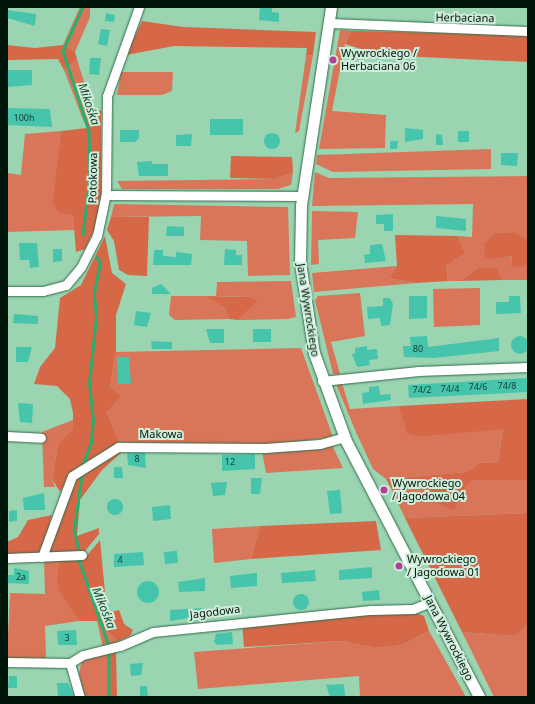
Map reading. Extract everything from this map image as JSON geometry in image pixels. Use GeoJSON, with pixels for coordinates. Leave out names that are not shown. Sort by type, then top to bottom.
{"type":"FeatureCollection","features":[{"type":"Feature","properties":{"kind":"street","name":"Potokowa"},"geometry":{"type":"LineString","coordinates":[[7,291],[55,290],[75,278],[97,236],[106,195],[107,96],[139,7]]}},
{"type":"Feature","properties":{"kind":"street","name":"Jana Wywrockiego"},"geometry":{"type":"LineString","coordinates":[[331,7],[301,196],[303,294],[322,381],[344,437],[479,697]]}},
{"type":"Feature","properties":{"kind":"street","name":"Herbaciana"},"geometry":{"type":"LineString","coordinates":[[329,23],[528,31]]}},
{"type":"Feature","properties":{"kind":"street"},"geometry":{"type":"LineString","coordinates":[[106,195],[301,196]]}},
{"type":"Feature","properties":{"kind":"street"},"geometry":{"type":"LineString","coordinates":[[322,381],[418,371],[528,367]]}},
{"type":"Feature","properties":{"kind":"street"},"geometry":{"type":"LineString","coordinates":[[7,436],[41,438]]}},
{"type":"Feature","properties":{"kind":"street","name":"Makowa"},"geometry":{"type":"LineString","coordinates":[[42,557],[72,476],[118,447],[265,448],[320,444],[344,437]]}},
{"type":"Feature","properties":{"kind":"street"},"geometry":{"type":"LineString","coordinates":[[7,558],[77,555]]}},
{"type":"Feature","properties":{"kind":"street","name":"Jagodowa"},"geometry":{"type":"LineString","coordinates":[[7,662],[70,663],[83,655],[110,648],[153,632],[371,610],[414,609],[430,602]]}},
{"type":"Feature","properties":{"kind":"street"},"geometry":{"type":"LineString","coordinates":[[70,663],[80,697]]}},
{"type":"Feature","properties":{"kind":"shaded area"},"geometry":{"type":"Polygon","coordinates":[[[80,7],[90,7],[90,17],[75,52],[63,45],[80,7]]]}},
{"type":"Feature","properties":{"kind":"shaded area"},"geometry":{"type":"Polygon","coordinates":[[[142,21],[183,27],[316,32],[313,55],[306,56],[307,48],[174,46],[126,55],[142,21]]]}},
{"type":"Feature","properties":{"kind":"shaded area"},"geometry":{"type":"Polygon","coordinates":[[[340,30],[351,31],[345,44],[332,111],[386,115],[385,148],[319,149],[340,30]]]}},
{"type":"Feature","properties":{"kind":"shaded area"},"geometry":{"type":"Polygon","coordinates":[[[351,31],[528,35],[528,62],[380,55],[345,44],[351,31]]]}},
{"type":"Feature","properties":{"kind":"shaded area"},"geometry":{"type":"Polygon","coordinates":[[[7,45],[35,48],[63,45],[75,52],[77,59],[64,70],[58,59],[7,60],[7,45]]]}},
{"type":"Feature","properties":{"kind":"shaded area"},"geometry":{"type":"Polygon","coordinates":[[[313,55],[299,131],[295,133],[306,56],[313,55]]]}},
{"type":"Feature","properties":{"kind":"shaded area"},"geometry":{"type":"Polygon","coordinates":[[[77,59],[93,111],[82,117],[64,70],[77,59]]]}},
{"type":"Feature","properties":{"kind":"shaded area"},"geometry":{"type":"Polygon","coordinates":[[[121,72],[173,72],[172,91],[162,95],[117,95],[121,72]]]}},
{"type":"Feature","properties":{"kind":"shaded area"},"geometry":{"type":"Polygon","coordinates":[[[101,110],[101,204],[96,226],[85,249],[76,252],[73,215],[58,212],[53,201],[61,131],[87,128],[82,117],[101,110]]]}},
{"type":"Feature","properties":{"kind":"shaded area"},"geometry":{"type":"Polygon","coordinates":[[[61,131],[58,160],[73,215],[74,230],[7,232],[7,173],[21,175],[25,134],[61,131]]]}},
{"type":"Feature","properties":{"kind":"shaded area"},"geometry":{"type":"Polygon","coordinates":[[[491,149],[491,169],[333,172],[316,164],[317,155],[491,149]]]}},
{"type":"Feature","properties":{"kind":"shaded area"},"geometry":{"type":"Polygon","coordinates":[[[231,156],[292,157],[293,172],[275,179],[230,178],[231,156]]]}},
{"type":"Feature","properties":{"kind":"shaded area"},"geometry":{"type":"Polygon","coordinates":[[[293,172],[291,185],[278,189],[122,189],[117,181],[275,179],[293,172]]]}},
{"type":"Feature","properties":{"kind":"shaded area"},"geometry":{"type":"Polygon","coordinates":[[[315,172],[329,178],[528,176],[528,240],[515,232],[495,233],[484,243],[494,260],[512,256],[511,266],[528,266],[528,280],[502,280],[497,268],[478,268],[460,281],[448,281],[446,266],[465,253],[458,236],[472,237],[473,204],[312,206],[315,172]]]}},
{"type":"Feature","properties":{"kind":"shaded area"},"geometry":{"type":"Polygon","coordinates":[[[114,204],[288,207],[290,275],[248,276],[247,241],[200,240],[201,216],[111,217],[114,204]]]}},
{"type":"Feature","properties":{"kind":"shaded area"},"geometry":{"type":"Polygon","coordinates":[[[312,211],[358,212],[355,238],[318,240],[319,264],[311,265],[312,211]]]}},
{"type":"Feature","properties":{"kind":"shaded area"},"geometry":{"type":"Polygon","coordinates":[[[111,217],[149,217],[147,276],[128,275],[119,270],[114,241],[107,230],[111,217]]]}},
{"type":"Feature","properties":{"kind":"shaded area"},"geometry":{"type":"Polygon","coordinates":[[[515,232],[528,240],[528,266],[511,267],[512,256],[494,260],[485,257],[484,243],[495,233],[515,232]]]}},
{"type":"Feature","properties":{"kind":"shaded area"},"geometry":{"type":"Polygon","coordinates":[[[395,235],[458,236],[465,253],[446,266],[448,281],[416,283],[389,278],[397,266],[395,235]]]}},
{"type":"Feature","properties":{"kind":"shaded area"},"geometry":{"type":"Polygon","coordinates":[[[105,236],[112,273],[126,284],[116,315],[116,352],[110,387],[122,396],[107,412],[119,442],[73,470],[60,492],[52,479],[58,444],[73,428],[73,413],[70,399],[57,386],[34,384],[40,367],[55,348],[60,298],[81,285],[105,236]]]}},
{"type":"Feature","properties":{"kind":"shaded area"},"geometry":{"type":"Polygon","coordinates":[[[397,266],[389,278],[416,283],[314,292],[312,273],[397,266]]]}},
{"type":"Feature","properties":{"kind":"shaded area"},"geometry":{"type":"Polygon","coordinates":[[[478,268],[497,268],[502,280],[460,281],[478,268]]]}},
{"type":"Feature","properties":{"kind":"shaded area"},"geometry":{"type":"Polygon","coordinates":[[[291,281],[296,317],[288,319],[238,320],[256,301],[250,297],[216,296],[217,282],[291,281]]]}},
{"type":"Feature","properties":{"kind":"shaded area"},"geometry":{"type":"Polygon","coordinates":[[[480,288],[480,325],[434,327],[433,289],[480,288]]]}},
{"type":"Feature","properties":{"kind":"shaded area"},"geometry":{"type":"Polygon","coordinates":[[[360,293],[365,336],[331,342],[340,374],[333,374],[315,300],[318,296],[360,293]]]}},
{"type":"Feature","properties":{"kind":"shaded area"},"geometry":{"type":"Polygon","coordinates":[[[171,296],[205,296],[225,308],[229,319],[175,320],[169,315],[171,296]]]}},
{"type":"Feature","properties":{"kind":"shaded area"},"geometry":{"type":"Polygon","coordinates":[[[205,296],[250,297],[257,301],[238,320],[229,319],[225,308],[205,296]]]}},
{"type":"Feature","properties":{"kind":"shaded area"},"geometry":{"type":"Polygon","coordinates":[[[301,348],[333,437],[262,446],[119,442],[107,412],[122,396],[110,387],[116,352],[301,348]]]}},
{"type":"Feature","properties":{"kind":"shaded area"},"geometry":{"type":"Polygon","coordinates":[[[342,383],[350,409],[399,406],[420,437],[503,428],[498,462],[480,463],[467,472],[386,479],[373,469],[355,430],[336,384],[342,383]]]}},
{"type":"Feature","properties":{"kind":"shaded area"},"geometry":{"type":"Polygon","coordinates":[[[528,399],[528,480],[472,480],[462,491],[454,511],[434,501],[429,485],[391,488],[386,479],[467,472],[480,463],[498,462],[503,429],[420,437],[407,433],[399,406],[528,399]]]}},
{"type":"Feature","properties":{"kind":"shaded area"},"geometry":{"type":"Polygon","coordinates":[[[73,420],[73,428],[58,444],[52,479],[55,487],[44,487],[42,432],[73,420]]]}},
{"type":"Feature","properties":{"kind":"shaded area"},"geometry":{"type":"Polygon","coordinates":[[[332,445],[343,468],[266,473],[262,451],[332,445]]]}},
{"type":"Feature","properties":{"kind":"shaded area"},"geometry":{"type":"Polygon","coordinates":[[[116,450],[123,451],[102,470],[80,500],[77,536],[99,528],[99,534],[85,551],[45,556],[75,476],[116,450]]]}},
{"type":"Feature","properties":{"kind":"shaded area"},"geometry":{"type":"Polygon","coordinates":[[[471,480],[528,480],[528,513],[405,518],[391,488],[430,485],[462,491],[471,480]]]}},
{"type":"Feature","properties":{"kind":"shaded area"},"geometry":{"type":"Polygon","coordinates":[[[528,513],[528,625],[513,636],[462,632],[405,518],[528,513]]]}},
{"type":"Feature","properties":{"kind":"shaded area"},"geometry":{"type":"Polygon","coordinates":[[[52,515],[41,553],[7,556],[7,542],[18,537],[28,520],[52,515]]]}},
{"type":"Feature","properties":{"kind":"shaded area"},"geometry":{"type":"Polygon","coordinates":[[[376,521],[381,550],[251,559],[260,526],[376,521]]]}},
{"type":"Feature","properties":{"kind":"shaded area"},"geometry":{"type":"Polygon","coordinates":[[[260,526],[251,559],[214,563],[212,529],[260,526]]]}},
{"type":"Feature","properties":{"kind":"shaded area"},"geometry":{"type":"Polygon","coordinates":[[[100,540],[107,613],[119,610],[124,624],[133,630],[130,636],[118,641],[97,621],[79,621],[59,590],[57,578],[59,560],[85,558],[100,540]]]}},
{"type":"Feature","properties":{"kind":"shaded area"},"geometry":{"type":"Polygon","coordinates":[[[44,560],[59,560],[57,578],[79,621],[45,626],[46,659],[7,659],[10,593],[45,594],[44,560]]]}},
{"type":"Feature","properties":{"kind":"shaded area"},"geometry":{"type":"Polygon","coordinates":[[[412,611],[424,616],[429,631],[402,645],[375,648],[343,641],[244,647],[242,623],[412,611]]]}},
{"type":"Feature","properties":{"kind":"shaded area"},"geometry":{"type":"Polygon","coordinates":[[[97,621],[118,641],[117,645],[103,648],[97,621]]]}},
{"type":"Feature","properties":{"kind":"shaded area"},"geometry":{"type":"Polygon","coordinates":[[[528,625],[528,697],[494,697],[462,632],[512,636],[528,625]]]}},
{"type":"Feature","properties":{"kind":"shaded area"},"geometry":{"type":"Polygon","coordinates":[[[429,631],[466,697],[360,697],[359,676],[198,689],[194,652],[343,641],[375,648],[402,645],[429,631]]]}},
{"type":"Feature","properties":{"kind":"shaded area"},"geometry":{"type":"Polygon","coordinates":[[[116,652],[117,697],[109,697],[108,653],[116,652]]]}},
{"type":"Feature","properties":{"kind":"shaded area"},"geometry":{"type":"Polygon","coordinates":[[[108,653],[109,697],[85,697],[79,674],[82,659],[108,653]]]}},
{"type":"Feature","properties":{"kind":"building"},"geometry":{"type":"Polygon","coordinates":[[[260,7],[272,7],[272,12],[279,13],[279,22],[259,20],[260,7]]]}},
{"type":"Feature","properties":{"kind":"building"},"geometry":{"type":"Polygon","coordinates":[[[7,10],[36,14],[35,26],[7,18],[7,10]]]}},
{"type":"Feature","properties":{"kind":"building"},"geometry":{"type":"Polygon","coordinates":[[[106,13],[115,15],[114,22],[105,21],[106,13]]]}},
{"type":"Feature","properties":{"kind":"building"},"geometry":{"type":"Polygon","coordinates":[[[101,29],[110,30],[107,46],[98,44],[101,29]]]}},
{"type":"Feature","properties":{"kind":"building"},"geometry":{"type":"Polygon","coordinates":[[[90,58],[101,58],[99,75],[89,74],[90,58]]]}},
{"type":"Feature","properties":{"kind":"building"},"geometry":{"type":"Polygon","coordinates":[[[7,70],[32,70],[32,85],[7,87],[7,70]]]}},
{"type":"Feature","properties":{"kind":"building"},"geometry":{"type":"Polygon","coordinates":[[[8,108],[50,109],[52,127],[7,125],[8,108]]]}},
{"type":"Feature","properties":{"kind":"building"},"geometry":{"type":"Polygon","coordinates":[[[210,119],[243,119],[243,135],[210,135],[210,119]]]}},
{"type":"Feature","properties":{"kind":"building"},"geometry":{"type":"Polygon","coordinates":[[[405,128],[423,130],[423,139],[405,142],[405,128]]]}},
{"type":"Feature","properties":{"kind":"building"},"geometry":{"type":"Polygon","coordinates":[[[120,130],[139,130],[139,138],[135,142],[120,142],[120,130]]]}},
{"type":"Feature","properties":{"kind":"building"},"geometry":{"type":"Polygon","coordinates":[[[458,131],[469,131],[469,142],[458,142],[458,131]]]}},
{"type":"Feature","properties":{"kind":"building"},"geometry":{"type":"Polygon","coordinates":[[[272,133],[278,135],[280,141],[278,147],[272,149],[266,147],[264,141],[266,135],[272,133]]]}},
{"type":"Feature","properties":{"kind":"building"},"geometry":{"type":"Polygon","coordinates":[[[192,134],[191,146],[176,146],[176,135],[192,134]]]}},
{"type":"Feature","properties":{"kind":"building"},"geometry":{"type":"Polygon","coordinates":[[[436,134],[442,135],[443,145],[436,145],[436,134]]]}},
{"type":"Feature","properties":{"kind":"building"},"geometry":{"type":"Polygon","coordinates":[[[390,141],[398,141],[397,149],[390,149],[390,141]]]}},
{"type":"Feature","properties":{"kind":"building"},"geometry":{"type":"Polygon","coordinates":[[[501,153],[518,153],[517,166],[501,165],[501,153]]]}},
{"type":"Feature","properties":{"kind":"building"},"geometry":{"type":"Polygon","coordinates":[[[152,161],[152,164],[168,164],[168,176],[139,176],[137,162],[152,161]]]}},
{"type":"Feature","properties":{"kind":"building"},"geometry":{"type":"Polygon","coordinates":[[[393,214],[393,231],[384,231],[384,224],[376,224],[376,215],[393,214]]]}},
{"type":"Feature","properties":{"kind":"building"},"geometry":{"type":"Polygon","coordinates":[[[436,216],[466,219],[466,231],[436,228],[436,216]]]}},
{"type":"Feature","properties":{"kind":"building"},"geometry":{"type":"Polygon","coordinates":[[[167,226],[184,227],[184,236],[166,236],[167,226]]]}},
{"type":"Feature","properties":{"kind":"building"},"geometry":{"type":"Polygon","coordinates":[[[19,243],[37,243],[39,267],[30,268],[29,260],[20,260],[19,243]]]}},
{"type":"Feature","properties":{"kind":"building"},"geometry":{"type":"Polygon","coordinates":[[[382,244],[386,261],[365,263],[364,255],[370,254],[370,245],[382,244]]]}},
{"type":"Feature","properties":{"kind":"building"},"geometry":{"type":"Polygon","coordinates":[[[53,249],[62,249],[62,261],[53,262],[53,249]]]}},
{"type":"Feature","properties":{"kind":"building"},"geometry":{"type":"Polygon","coordinates":[[[225,249],[236,250],[236,255],[242,255],[242,265],[224,265],[225,249]]]}},
{"type":"Feature","properties":{"kind":"building"},"geometry":{"type":"Polygon","coordinates":[[[154,250],[163,250],[163,256],[176,257],[176,252],[192,254],[191,265],[153,265],[154,250]]]}},
{"type":"Feature","properties":{"kind":"building"},"geometry":{"type":"Polygon","coordinates":[[[161,284],[171,294],[152,294],[152,288],[161,284]]]}},
{"type":"Feature","properties":{"kind":"building"},"geometry":{"type":"Polygon","coordinates":[[[409,296],[427,296],[427,318],[409,319],[409,296]]]}},
{"type":"Feature","properties":{"kind":"building"},"geometry":{"type":"Polygon","coordinates":[[[509,296],[520,296],[521,313],[496,314],[496,302],[509,302],[509,296]]]}},
{"type":"Feature","properties":{"kind":"building"},"geometry":{"type":"Polygon","coordinates":[[[383,298],[390,298],[393,304],[390,325],[381,326],[380,318],[368,319],[367,307],[383,306],[383,298]]]}},
{"type":"Feature","properties":{"kind":"building"},"geometry":{"type":"Polygon","coordinates":[[[136,311],[151,313],[147,327],[134,325],[136,311]]]}},
{"type":"Feature","properties":{"kind":"building"},"geometry":{"type":"Polygon","coordinates":[[[14,314],[38,316],[38,324],[13,323],[14,314]]]}},
{"type":"Feature","properties":{"kind":"building"},"geometry":{"type":"Polygon","coordinates":[[[206,329],[224,329],[224,343],[210,343],[206,329]]]}},
{"type":"Feature","properties":{"kind":"building"},"geometry":{"type":"Polygon","coordinates":[[[253,329],[271,329],[271,342],[253,342],[253,329]]]}},
{"type":"Feature","properties":{"kind":"building"},"geometry":{"type":"Polygon","coordinates":[[[427,336],[428,347],[499,338],[499,351],[434,358],[404,357],[403,346],[411,346],[410,337],[427,336]]]}},
{"type":"Feature","properties":{"kind":"building"},"geometry":{"type":"Polygon","coordinates":[[[520,336],[526,339],[529,345],[526,351],[520,354],[514,351],[511,345],[514,339],[520,336]]]}},
{"type":"Feature","properties":{"kind":"building"},"geometry":{"type":"Polygon","coordinates":[[[151,341],[172,342],[172,349],[152,349],[151,341]]]}},
{"type":"Feature","properties":{"kind":"building"},"geometry":{"type":"Polygon","coordinates":[[[367,346],[367,350],[377,349],[378,359],[369,360],[370,365],[357,367],[352,354],[355,353],[355,348],[367,346]]]}},
{"type":"Feature","properties":{"kind":"building"},"geometry":{"type":"Polygon","coordinates":[[[16,347],[32,347],[28,362],[16,362],[16,347]]]}},
{"type":"Feature","properties":{"kind":"building"},"geometry":{"type":"Polygon","coordinates":[[[117,357],[129,357],[131,384],[118,384],[117,357]]]}},
{"type":"Feature","properties":{"kind":"building"},"geometry":{"type":"Polygon","coordinates":[[[527,378],[528,392],[409,398],[408,385],[527,378]]]}},
{"type":"Feature","properties":{"kind":"building"},"geometry":{"type":"Polygon","coordinates":[[[379,386],[380,395],[390,394],[391,400],[363,404],[362,393],[369,392],[369,387],[379,386]]]}},
{"type":"Feature","properties":{"kind":"building"},"geometry":{"type":"Polygon","coordinates":[[[18,403],[33,404],[32,423],[20,422],[18,403]]]}},
{"type":"Feature","properties":{"kind":"building"},"geometry":{"type":"Polygon","coordinates":[[[127,453],[145,453],[146,468],[128,465],[127,453]]]}},
{"type":"Feature","properties":{"kind":"building"},"geometry":{"type":"Polygon","coordinates":[[[255,454],[255,469],[222,471],[222,455],[255,454]]]}},
{"type":"Feature","properties":{"kind":"building"},"geometry":{"type":"Polygon","coordinates":[[[114,467],[122,467],[123,478],[114,478],[114,467]]]}},
{"type":"Feature","properties":{"kind":"building"},"geometry":{"type":"Polygon","coordinates":[[[251,478],[262,478],[260,494],[251,494],[251,478]]]}},
{"type":"Feature","properties":{"kind":"building"},"geometry":{"type":"Polygon","coordinates":[[[227,482],[225,495],[213,496],[211,483],[227,482]]]}},
{"type":"Feature","properties":{"kind":"building"},"geometry":{"type":"Polygon","coordinates":[[[340,490],[342,513],[330,514],[327,491],[340,490]]]}},
{"type":"Feature","properties":{"kind":"building"},"geometry":{"type":"Polygon","coordinates":[[[44,493],[45,510],[24,510],[23,498],[44,493]]]}},
{"type":"Feature","properties":{"kind":"building"},"geometry":{"type":"Polygon","coordinates":[[[115,499],[122,504],[123,507],[118,514],[115,515],[108,510],[107,507],[112,500],[115,499]]]}},
{"type":"Feature","properties":{"kind":"building"},"geometry":{"type":"Polygon","coordinates":[[[170,505],[171,519],[153,521],[152,507],[170,505]]]}},
{"type":"Feature","properties":{"kind":"building"},"geometry":{"type":"Polygon","coordinates":[[[17,510],[17,521],[9,522],[9,511],[17,510]]]}},
{"type":"Feature","properties":{"kind":"building"},"geometry":{"type":"Polygon","coordinates":[[[177,551],[178,563],[165,564],[164,552],[177,551]]]}},
{"type":"Feature","properties":{"kind":"building"},"geometry":{"type":"Polygon","coordinates":[[[143,552],[144,565],[114,567],[114,554],[143,552]]]}},
{"type":"Feature","properties":{"kind":"building"},"geometry":{"type":"Polygon","coordinates":[[[372,567],[372,578],[339,580],[339,570],[372,567]]]}},
{"type":"Feature","properties":{"kind":"building"},"geometry":{"type":"Polygon","coordinates":[[[14,568],[29,571],[29,584],[7,583],[7,575],[14,575],[14,568]]]}},
{"type":"Feature","properties":{"kind":"building"},"geometry":{"type":"Polygon","coordinates":[[[315,570],[316,581],[282,583],[281,573],[315,570]]]}},
{"type":"Feature","properties":{"kind":"building"},"geometry":{"type":"Polygon","coordinates":[[[257,573],[257,586],[231,588],[230,576],[257,573]]]}},
{"type":"Feature","properties":{"kind":"building"},"geometry":{"type":"Polygon","coordinates":[[[205,578],[205,591],[179,592],[178,582],[205,578]]]}},
{"type":"Feature","properties":{"kind":"building"},"geometry":{"type":"Polygon","coordinates":[[[148,581],[156,584],[159,592],[156,600],[148,603],[140,600],[137,592],[140,584],[148,581]]]}},
{"type":"Feature","properties":{"kind":"building"},"geometry":{"type":"Polygon","coordinates":[[[379,590],[380,600],[363,601],[362,592],[379,590]]]}},
{"type":"Feature","properties":{"kind":"building"},"geometry":{"type":"Polygon","coordinates":[[[301,594],[308,599],[309,602],[304,609],[301,610],[294,605],[293,602],[298,595],[301,594]]]}},
{"type":"Feature","properties":{"kind":"building"},"geometry":{"type":"Polygon","coordinates":[[[202,608],[202,615],[170,621],[170,610],[202,608]]]}},
{"type":"Feature","properties":{"kind":"building"},"geometry":{"type":"Polygon","coordinates":[[[76,630],[77,645],[58,645],[57,631],[76,630]]]}},
{"type":"Feature","properties":{"kind":"building"},"geometry":{"type":"Polygon","coordinates":[[[232,632],[233,644],[217,645],[214,642],[216,634],[232,632]]]}},
{"type":"Feature","properties":{"kind":"building"},"geometry":{"type":"Polygon","coordinates":[[[143,663],[141,675],[131,676],[130,664],[143,663]]]}},
{"type":"Feature","properties":{"kind":"building"},"geometry":{"type":"Polygon","coordinates":[[[9,676],[17,676],[17,688],[8,688],[9,676]]]}},
{"type":"Feature","properties":{"kind":"building"},"geometry":{"type":"Polygon","coordinates":[[[57,683],[68,683],[74,696],[58,697],[57,683]]]}},
{"type":"Feature","properties":{"kind":"building"},"geometry":{"type":"Polygon","coordinates":[[[344,684],[345,697],[330,697],[326,685],[344,684]]]}},
{"type":"Feature","properties":{"kind":"building"},"geometry":{"type":"Polygon","coordinates":[[[140,686],[147,686],[148,697],[140,697],[140,686]]]}},
{"type":"Feature","properties":{"kind":"waterway","name":"Mikośka"},"geometry":{"type":"LineString","coordinates":[[83,7],[63,51],[89,131],[90,178],[83,235]]}},
{"type":"Feature","properties":{"kind":"waterway","name":"Mikośka"},"geometry":{"type":"LineString","coordinates":[[82,466],[91,442],[93,421],[89,384],[96,317],[94,293],[100,263],[97,258]]}},
{"type":"Feature","properties":{"kind":"waterway","name":"Mikośka"},"geometry":{"type":"LineString","coordinates":[[79,552],[74,530],[81,478]]}},
{"type":"Feature","properties":{"kind":"waterway","name":"Mikośka"},"geometry":{"type":"LineString","coordinates":[[78,557],[109,646]]}},
{"type":"Feature","properties":{"kind":"waterway","name":"Mikośka"},"geometry":{"type":"LineString","coordinates":[[109,651],[109,697]]}},
{"type":"Feature","properties":{"kind":"place","name":"Wywrockiego / Herbaciana 06"},"geometry":{"type":"Point","coordinates":[333,60]}},
{"type":"Feature","properties":{"kind":"place","name":"Wywrockiego / Jagodowa 04"},"geometry":{"type":"Point","coordinates":[384,490]}},
{"type":"Feature","properties":{"kind":"place","name":"Wywrockiego / Jagodowa 01"},"geometry":{"type":"Point","coordinates":[399,566]}}]}
